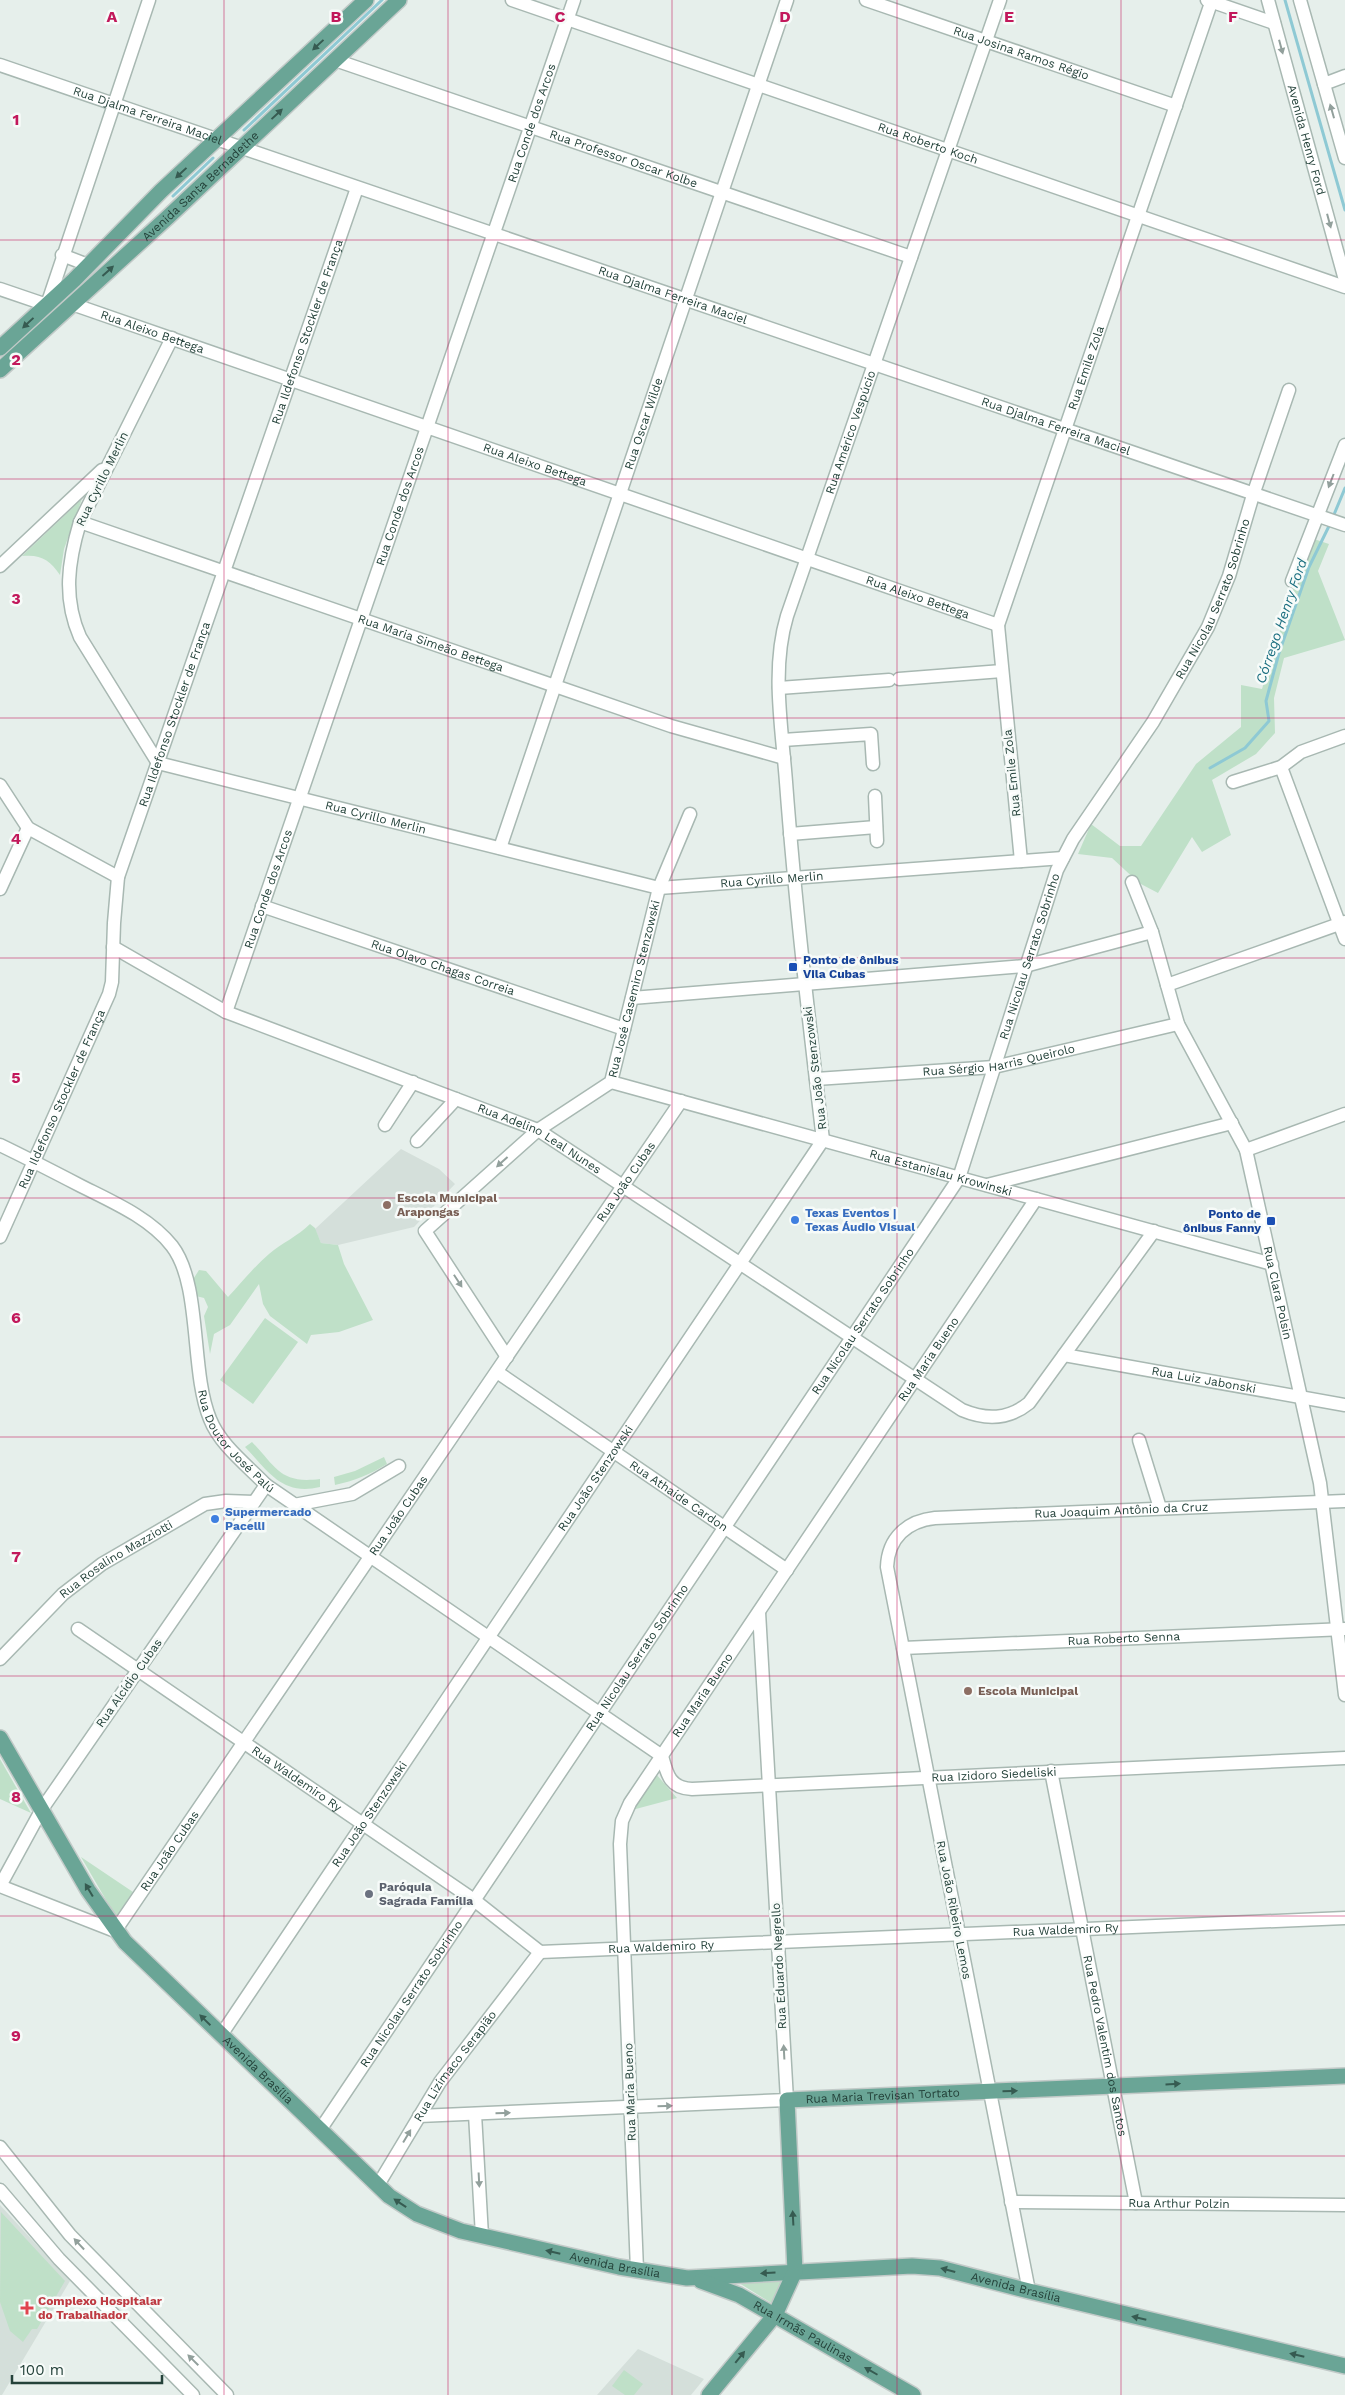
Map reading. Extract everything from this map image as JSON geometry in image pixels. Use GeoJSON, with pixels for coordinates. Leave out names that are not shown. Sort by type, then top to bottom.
{"type":"FeatureCollection","features":[{"type":"Feature","properties":{"kind":"main road","name":"Avenida Santa Bernadethe"},"geometry":{"type":"LineString","coordinates":[[0,348],[88,266],[158,194],[366,0]]}},
{"type":"Feature","properties":{"kind":"main road","name":"Avenida Santa Bernadethe"},"geometry":{"type":"LineString","coordinates":[[0,370],[399,0]]}},
{"type":"Feature","properties":{"kind":"main road"},"geometry":{"type":"LineString","coordinates":[[0,1738],[115,1931]]}},
{"type":"Feature","properties":{"kind":"main road","name":"Avenida Brasília"},"geometry":{"type":"LineString","coordinates":[[115,1931],[378,2185],[402,2205],[435,2222],[482,2236],[638,2270],[687,2278],[912,2266],[940,2268],[1029,2292],[1345,2366]]}},
{"type":"Feature","properties":{"kind":"main road","name":"Rua Maria Trevisan Tortato"},"geometry":{"type":"LineString","coordinates":[[787,2100],[1345,2076]]}},
{"type":"Feature","properties":{"kind":"main road","name":"Rua Eduardo Negrello"},"geometry":{"type":"LineString","coordinates":[[710,2395],[774,2314],[795,2271],[787,2100]]}},
{"type":"Feature","properties":{"kind":"main road","name":"Rua Irmãs Paulinas"},"geometry":{"type":"LineString","coordinates":[[687,2278],[726,2289],[774,2314],[913,2395]]}},
{"type":"Feature","properties":{"kind":"street"},"geometry":{"type":"LineString","coordinates":[[0,289],[47,305],[62,255],[149,0]]}},
{"type":"Feature","properties":{"kind":"street","name":"Rua Roberto Koch"},"geometry":{"type":"LineString","coordinates":[[512,0],[1345,287]]}},
{"type":"Feature","properties":{"kind":"street","name":"Rua Conde dos Arcos"},"geometry":{"type":"LineString","coordinates":[[226,1012],[574,0]]}},
{"type":"Feature","properties":{"kind":"street","name":"Rua Oscar Wilde"},"geometry":{"type":"LineString","coordinates":[[500,848],[787,0]]}},
{"type":"Feature","properties":{"kind":"street","name":"Rua Josina Ramos Régio"},"geometry":{"type":"LineString","coordinates":[[866,0],[1176,106]]}},
{"type":"Feature","properties":{"kind":"street","name":"Rua Américo Vespúcio"},"geometry":{"type":"LineString","coordinates":[[793,878],[779,688],[779,658],[783,631],[1000,0]]}},
{"type":"Feature","properties":{"kind":"street"},"geometry":{"type":"LineString","coordinates":[[1210,0],[1274,23]]}},
{"type":"Feature","properties":{"kind":"street","name":"Rua Emile Zola"},"geometry":{"type":"LineString","coordinates":[[1021,861],[998,625],[1176,106],[1210,0]]}},
{"type":"Feature","properties":{"kind":"street","name":"Avenida Henry Ford"},"geometry":{"type":"LineString","coordinates":[[1268,0],[1345,280]]}},
{"type":"Feature","properties":{"kind":"street"},"geometry":{"type":"LineString","coordinates":[[1300,0],[1345,158]]}},
{"type":"Feature","properties":{"kind":"street","name":"Rua Professor Oscar Kolbe"},"geometry":{"type":"LineString","coordinates":[[335,60],[911,257]]}},
{"type":"Feature","properties":{"kind":"street","name":"Rua Djalma Ferreira Maciel"},"geometry":{"type":"LineString","coordinates":[[0,65],[1331,521]]}},
{"type":"Feature","properties":{"kind":"street"},"geometry":{"type":"LineString","coordinates":[[1324,84],[1345,76]]}},
{"type":"Feature","properties":{"kind":"street","name":"Rua Ildefonso Stockler de França"},"geometry":{"type":"LineString","coordinates":[[0,1237],[109,994],[112,982],[118,878],[358,188]]}},
{"type":"Feature","properties":{"kind":"street"},"geometry":{"type":"LineString","coordinates":[[62,255],[88,266]]}},
{"type":"Feature","properties":{"kind":"street","name":"Rua Aleixo Bettega"},"geometry":{"type":"LineString","coordinates":[[72,304],[998,625]]}},
{"type":"Feature","properties":{"kind":"street","name":"Rua Cyrillo Merlin"},"geometry":{"type":"LineString","coordinates":[[172,338],[80,522],[73,544],[68,598],[72,618],[80,637],[158,763],[659,888],[1063,858]]}},
{"type":"Feature","properties":{"kind":"street","name":"Rua Nicolau Serrato Sobrinho"},"geometry":{"type":"LineString","coordinates":[[320,2130],[959,1178],[1052,883],[1073,839],[1149,728],[1208,627],[1229,576],[1253,495],[1289,390]]}},
{"type":"Feature","properties":{"kind":"street"},"geometry":{"type":"LineString","coordinates":[[1292,580],[1331,521],[1345,445]]}},
{"type":"Feature","properties":{"kind":"street"},"geometry":{"type":"LineString","coordinates":[[0,566],[108,464]]}},
{"type":"Feature","properties":{"kind":"street","name":"Rua Maria Simeão Bettega"},"geometry":{"type":"LineString","coordinates":[[80,522],[671,726],[784,758]]}},
{"type":"Feature","properties":{"kind":"street"},"geometry":{"type":"LineString","coordinates":[[779,688],[1002,671]]}},
{"type":"Feature","properties":{"kind":"street"},"geometry":{"type":"LineString","coordinates":[[783,740],[871,734],[873,764]]}},
{"type":"Feature","properties":{"kind":"street"},"geometry":{"type":"LineString","coordinates":[[1233,782],[1281,767],[1301,752],[1345,736]]}},
{"type":"Feature","properties":{"kind":"street"},"geometry":{"type":"LineString","coordinates":[[1281,767],[1342,923],[1345,939]]}},
{"type":"Feature","properties":{"kind":"street"},"geometry":{"type":"LineString","coordinates":[[0,785],[28,828],[118,878]]}},
{"type":"Feature","properties":{"kind":"street"},"geometry":{"type":"LineString","coordinates":[[874,796],[877,841]]}},
{"type":"Feature","properties":{"kind":"street","name":"Rua José Casemiro Stenzowski"},"geometry":{"type":"LineString","coordinates":[[506,1357],[425,1231],[538,1130],[611,1082],[659,888],[690,814]]}},
{"type":"Feature","properties":{"kind":"street"},"geometry":{"type":"LineString","coordinates":[[790,834],[876,827]]}},
{"type":"Feature","properties":{"kind":"street"},"geometry":{"type":"LineString","coordinates":[[0,889],[28,828]]}},
{"type":"Feature","properties":{"kind":"street","name":"Rua João Stenzowski"},"geometry":{"type":"LineString","coordinates":[[221,2035],[823,1140],[793,878]]}},
{"type":"Feature","properties":{"kind":"street","name":"Rua Clara Polsin"},"geometry":{"type":"LineString","coordinates":[[1132,882],[1152,932],[1178,1024],[1246,1150],[1302,1398],[1323,1502],[1341,1629],[1345,1695]]}},
{"type":"Feature","properties":{"kind":"street","name":"Rua Olavo Chagas Correia"},"geometry":{"type":"LineString","coordinates":[[262,906],[624,1029]]}},
{"type":"Feature","properties":{"kind":"street"},"geometry":{"type":"LineString","coordinates":[[1167,985],[1342,923]]}},
{"type":"Feature","properties":{"kind":"street"},"geometry":{"type":"LineString","coordinates":[[632,998],[1025,966],[1152,932]]}},
{"type":"Feature","properties":{"kind":"street","name":"Rua Adelino Leal Nunes"},"geometry":{"type":"LineString","coordinates":[[113,947],[226,1012],[538,1130],[962,1410],[987,1418],[1008,1415],[1029,1403],[1064,1356]]}},
{"type":"Feature","properties":{"kind":"street","name":"Rua Sérgio Harris Queirolo"},"geometry":{"type":"LineString","coordinates":[[816,1080],[994,1067],[1178,1024]]}},
{"type":"Feature","properties":{"kind":"street"},"geometry":{"type":"LineString","coordinates":[[385,1125],[413,1082]]}},
{"type":"Feature","properties":{"kind":"street","name":"Rua Estanislau Krowinski"},"geometry":{"type":"LineString","coordinates":[[611,1082],[1272,1264]]}},
{"type":"Feature","properties":{"kind":"street"},"geometry":{"type":"LineString","coordinates":[[417,1141],[456,1099]]}},
{"type":"Feature","properties":{"kind":"street","name":"Rua João Cubas"},"geometry":{"type":"LineString","coordinates":[[115,1931],[681,1101]]}},
{"type":"Feature","properties":{"kind":"street"},"geometry":{"type":"LineString","coordinates":[[1246,1150],[1345,1114]]}},
{"type":"Feature","properties":{"kind":"street"},"geometry":{"type":"LineString","coordinates":[[987,1186],[1232,1123]]}},
{"type":"Feature","properties":{"kind":"street","name":"Rua Doutor José Palú"},"geometry":{"type":"LineString","coordinates":[[0,1145],[141,1219],[154,1228],[174,1248],[188,1283],[200,1385],[211,1422],[225,1442],[266,1485],[662,1756]]}},
{"type":"Feature","properties":{"kind":"street","name":"Rua Maria Bueno"},"geometry":{"type":"LineString","coordinates":[[638,2270],[620,1844],[622,1821],[630,1803],[1036,1199]]}},
{"type":"Feature","properties":{"kind":"street"},"geometry":{"type":"LineString","coordinates":[[1064,1356],[1154,1232]]}},
{"type":"Feature","properties":{"kind":"street","name":"Rua Luiz Jabonski"},"geometry":{"type":"LineString","coordinates":[[1064,1356],[1345,1406]]}},
{"type":"Feature","properties":{"kind":"street","name":"Rua Athaíde Cardon"},"geometry":{"type":"LineString","coordinates":[[497,1372],[787,1570]]}},
{"type":"Feature","properties":{"kind":"street"},"geometry":{"type":"LineString","coordinates":[[1139,1440],[1160,1508]]}},
{"type":"Feature","properties":{"kind":"street"},"geometry":{"type":"LineString","coordinates":[[294,1505],[352,1494],[399,1466]]}},
{"type":"Feature","properties":{"kind":"street","name":"Rua Alcídio Cubas"},"geometry":{"type":"LineString","coordinates":[[0,1886],[42,1809],[266,1485]]}},
{"type":"Feature","properties":{"kind":"street","name":"Rua Joaquim Antônio da Cruz"},"geometry":{"type":"LineString","coordinates":[[902,1531],[918,1521],[935,1518],[1345,1500]]}},
{"type":"Feature","properties":{"kind":"street","name":"Rua Rosalino Mazziotti"},"geometry":{"type":"LineString","coordinates":[[0,1659],[63,1594],[102,1564],[205,1504],[226,1501],[254,1502]]}},
{"type":"Feature","properties":{"kind":"street","name":"Rua João Ribeiro Lemos"},"geometry":{"type":"LineString","coordinates":[[902,1531],[890,1547],[887,1568],[1029,2292]]}},
{"type":"Feature","properties":{"kind":"street","name":"Rua Eduardo Negrello"},"geometry":{"type":"LineString","coordinates":[[759,1612],[787,2100]]}},
{"type":"Feature","properties":{"kind":"street","name":"Rua Waldemiro Ry"},"geometry":{"type":"LineString","coordinates":[[78,1629],[474,1900],[540,1952],[1345,1918]]}},
{"type":"Feature","properties":{"kind":"street","name":"Rua Roberto Senna"},"geometry":{"type":"LineString","coordinates":[[903,1648],[1341,1629]]}},
{"type":"Feature","properties":{"kind":"street","name":"Rua Izidoro Siedeliski"},"geometry":{"type":"LineString","coordinates":[[662,1756],[671,1782],[683,1788],[1345,1758]]}},
{"type":"Feature","properties":{"kind":"street","name":"Rua Pedro Valentim dos Santos"},"geometry":{"type":"LineString","coordinates":[[1051,1772],[1136,2203]]}},
{"type":"Feature","properties":{"kind":"street","name":"Avenida Brasília"},"geometry":{"type":"LineString","coordinates":[[0,1886],[115,1931]]}},
{"type":"Feature","properties":{"kind":"street","name":"Rua Lizímaco Serapião"},"geometry":{"type":"LineString","coordinates":[[378,2185],[440,2082],[540,1952]]}},
{"type":"Feature","properties":{"kind":"street","name":"Rua Maria Trevisan Tortato"},"geometry":{"type":"LineString","coordinates":[[419,2116],[787,2100]]}},
{"type":"Feature","properties":{"kind":"street"},"geometry":{"type":"LineString","coordinates":[[475,2114],[482,2236]]}},
{"type":"Feature","properties":{"kind":"street"},"geometry":{"type":"LineString","coordinates":[[0,2147],[26,2182],[91,2257],[227,2395]]}},
{"type":"Feature","properties":{"kind":"street"},"geometry":{"type":"LineString","coordinates":[[0,2190],[60,2259],[193,2395]]}},
{"type":"Feature","properties":{"kind":"street","name":"Rua Arthur Polzin"},"geometry":{"type":"LineString","coordinates":[[1011,2202],[1345,2205]]}},
{"type":"Feature","properties":{"kind":"shaded area","name":"Escola Municipal Arapongas"},"geometry":{"type":"Polygon","coordinates":[[[401,1149],[439,1169],[455,1184],[414,1227],[338,1245],[321,1243],[315,1229],[401,1149]]]}},
{"type":"Feature","properties":{"kind":"shaded area","name":"Complexo Hospitalar do Trabalhador"},"geometry":{"type":"Polygon","coordinates":[[[0,2205],[70,2281],[2,2395],[0,2395],[0,2205]]]}},
{"type":"Feature","properties":{"kind":"shaded area"},"geometry":{"type":"Polygon","coordinates":[[[638,2349],[704,2379],[691,2395],[597,2395],[638,2349]]]}},
{"type":"Feature","properties":{"kind":"green space"},"geometry":{"type":"Polygon","coordinates":[[[82,499],[64,549],[60,575],[53,565],[40,557],[22,556],[82,499]]]}},
{"type":"Feature","properties":{"kind":"green space"},"geometry":{"type":"Polygon","coordinates":[[[1314,539],[1329,544],[1318,571],[1345,640],[1284,658],[1274,698],[1275,733],[1256,754],[1212,780],[1231,835],[1202,852],[1192,837],[1158,893],[1139,883],[1112,858],[1078,854],[1091,824],[1120,846],[1141,846],[1196,764],[1241,727],[1241,685],[1262,689],[1293,589],[1314,539]]]}},
{"type":"Feature","properties":{"kind":"green space"},"geometry":{"type":"Polygon","coordinates":[[[310,1224],[315,1228],[321,1243],[338,1245],[344,1264],[373,1320],[339,1332],[311,1335],[307,1344],[270,1316],[263,1304],[259,1284],[230,1325],[214,1334],[210,1354],[204,1316],[208,1307],[204,1298],[196,1296],[192,1281],[199,1270],[206,1271],[228,1297],[269,1254],[310,1224]]]}},
{"type":"Feature","properties":{"kind":"green space"},"geometry":{"type":"Polygon","coordinates":[[[265,1318],[298,1342],[253,1404],[220,1380],[265,1318]]]}},
{"type":"Feature","properties":{"kind":"green space"},"geometry":{"type":"Polygon","coordinates":[[[252,1442],[280,1472],[296,1479],[320,1479],[320,1487],[296,1488],[277,1480],[245,1447],[252,1442]]]}},
{"type":"Feature","properties":{"kind":"green space"},"geometry":{"type":"Polygon","coordinates":[[[384,1457],[387,1464],[381,1468],[356,1479],[335,1485],[334,1477],[355,1471],[384,1457]]]}},
{"type":"Feature","properties":{"kind":"green space"},"geometry":{"type":"Polygon","coordinates":[[[0,1759],[31,1813],[0,1799],[0,1759]]]}},
{"type":"Feature","properties":{"kind":"green space"},"geometry":{"type":"Polygon","coordinates":[[[656,1774],[677,1798],[632,1810],[656,1774]]]}},
{"type":"Feature","properties":{"kind":"green space"},"geometry":{"type":"Polygon","coordinates":[[[81,1857],[133,1892],[116,1917],[81,1857]]]}},
{"type":"Feature","properties":{"kind":"green space","name":"Complexo Hospitalar do Trabalhador"},"geometry":{"type":"Polygon","coordinates":[[[1,2212],[65,2281],[37,2329],[32,2329],[23,2342],[10,2331],[0,2302],[1,2212]]]}},
{"type":"Feature","properties":{"kind":"green space"},"geometry":{"type":"Polygon","coordinates":[[[784,2280],[773,2304],[739,2283],[784,2280]]]}},
{"type":"Feature","properties":{"kind":"green space"},"geometry":{"type":"Polygon","coordinates":[[[624,2370],[643,2384],[634,2395],[625,2395],[612,2386],[624,2370]]]}},
{"type":"Feature","properties":{"kind":"waterway"},"geometry":{"type":"LineString","coordinates":[[244,130],[382,0]]}},
{"type":"Feature","properties":{"kind":"waterway","name":"Córrego Henry Ford"},"geometry":{"type":"LineString","coordinates":[[1285,0],[1345,210]]}},
{"type":"Feature","properties":{"kind":"waterway"},"geometry":{"type":"LineString","coordinates":[[173,196],[213,158]]}},
{"type":"Feature","properties":{"kind":"waterway","name":"Córrego Henry Ford"},"geometry":{"type":"LineString","coordinates":[[1333,517],[1345,488]]}},
{"type":"Feature","properties":{"kind":"waterway","name":"Córrego Henry Ford"},"geometry":{"type":"LineString","coordinates":[[1210,768],[1245,748],[1269,721],[1266,701],[1279,653],[1309,567],[1331,522]]}},
{"type":"Feature","properties":{"kind":"place","name":"Ponto de ônibus Vila Cubas"},"geometry":{"type":"Point","coordinates":[793,967]}},
{"type":"Feature","properties":{"kind":"place","name":"Escola Municipal Arapongas"},"geometry":{"type":"Point","coordinates":[387,1205]}},
{"type":"Feature","properties":{"kind":"place","name":"Texas Eventos | Texas Áudio Visual"},"geometry":{"type":"Point","coordinates":[795,1220]}},
{"type":"Feature","properties":{"kind":"place","name":"Ponto de ônibus Fanny"},"geometry":{"type":"Point","coordinates":[1271,1221]}},
{"type":"Feature","properties":{"kind":"place","name":"Supermercado Pacelli"},"geometry":{"type":"Point","coordinates":[215,1519]}},
{"type":"Feature","properties":{"kind":"place","name":"Escola Municipal"},"geometry":{"type":"Point","coordinates":[968,1691]}},
{"type":"Feature","properties":{"kind":"place","name":"Paróquia Sagrada Família"},"geometry":{"type":"Point","coordinates":[369,1894]}},
{"type":"Feature","properties":{"kind":"place","name":"Complexo Hospitalar do Trabalhador"},"geometry":{"type":"Point","coordinates":[27,2308]}}]}
